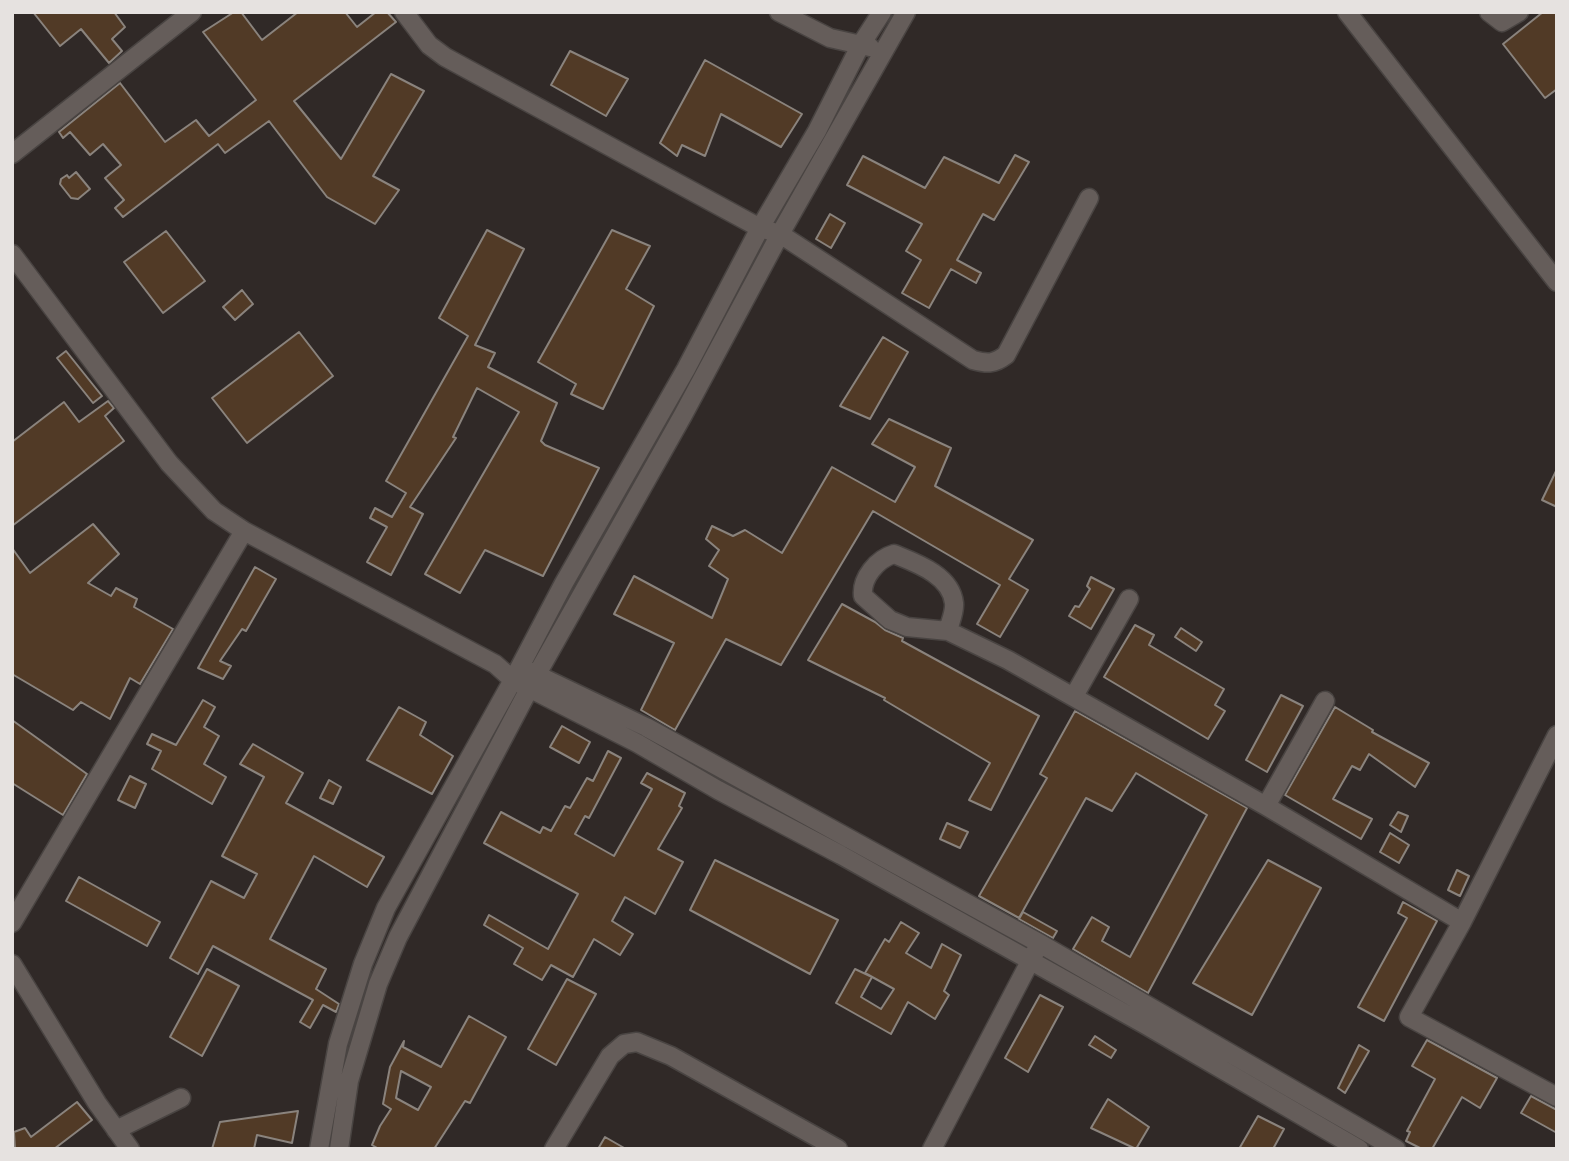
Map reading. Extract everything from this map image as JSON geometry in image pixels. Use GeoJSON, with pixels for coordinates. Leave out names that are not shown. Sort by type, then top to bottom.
{"type":"FeatureCollection","features":[{"type":"Feature","properties":{"kind":"street"},"geometry":{"type":"LineString","coordinates":[[12,154],[192,12]]}},
{"type":"Feature","properties":{"kind":"street"},"geometry":{"type":"LineString","coordinates":[[404,12],[429,44],[445,57],[760,228],[780,234],[973,360],[995,363],[1006,355],[1089,198]]}},
{"type":"Feature","properties":{"kind":"street"},"geometry":{"type":"LineString","coordinates":[[779,12],[830,38],[884,50]]}},
{"type":"Feature","properties":{"kind":"street"},"geometry":{"type":"LineString","coordinates":[[319,1149],[338,1044],[363,964],[386,908],[570,572],[686,369],[760,228],[817,131],[860,46],[882,12]]}},
{"type":"Feature","properties":{"kind":"street"},"geometry":{"type":"LineString","coordinates":[[339,1149],[349,1081],[378,984],[398,937],[533,682],[683,415],[780,234],[906,12]]}},
{"type":"Feature","properties":{"kind":"street"},"geometry":{"type":"LineString","coordinates":[[1347,12],[1557,282]]}},
{"type":"Feature","properties":{"kind":"street"},"geometry":{"type":"LineString","coordinates":[[1489,12],[1502,22],[1519,12]]}},
{"type":"Feature","properties":{"kind":"street"},"geometry":{"type":"LineString","coordinates":[[12,254],[169,463],[214,511],[244,531],[495,664],[728,774],[1030,962],[1148,1016]]}},
{"type":"Feature","properties":{"kind":"street"},"geometry":{"type":"LineString","coordinates":[[12,923],[244,531]]}},
{"type":"Feature","properties":{"kind":"street"},"geometry":{"type":"LineString","coordinates":[[948,631],[954,601],[939,577],[922,565],[894,554],[875,566],[864,584],[863,596],[890,620],[907,627],[948,631],[1008,660],[1266,806],[1462,922]]}},
{"type":"Feature","properties":{"kind":"street"},"geometry":{"type":"LineString","coordinates":[[1074,696],[1129,599]]}},
{"type":"Feature","properties":{"kind":"street"},"geometry":{"type":"LineString","coordinates":[[1266,806],[1325,701]]}},
{"type":"Feature","properties":{"kind":"street"},"geometry":{"type":"LineString","coordinates":[[642,735],[718,790],[844,847],[1039,943],[1148,1016],[1348,1141],[1396,1149]]}},
{"type":"Feature","properties":{"kind":"street"},"geometry":{"type":"LineString","coordinates":[[1557,735],[1462,922],[1409,1017],[1557,1097]]}},
{"type":"Feature","properties":{"kind":"street"},"geometry":{"type":"LineString","coordinates":[[718,790],[728,774]]}},
{"type":"Feature","properties":{"kind":"street"},"geometry":{"type":"LineString","coordinates":[[932,1149],[1039,943]]}},
{"type":"Feature","properties":{"kind":"street"},"geometry":{"type":"LineString","coordinates":[[12,964],[130,1149]]}},
{"type":"Feature","properties":{"kind":"street"},"geometry":{"type":"LineString","coordinates":[[554,1149],[610,1056],[624,1044],[637,1042],[671,1056],[838,1149]]}},
{"type":"Feature","properties":{"kind":"street"},"geometry":{"type":"LineString","coordinates":[[116,1129],[181,1098]]}},
{"type":"Feature","properties":{"kind":"building"},"geometry":{"type":"Polygon","coordinates":[[[33,12],[114,12],[125,27],[112,39],[122,51],[109,63],[81,29],[60,46],[33,12]]]}},
{"type":"Feature","properties":{"kind":"building"},"geometry":{"type":"Polygon","coordinates":[[[234,12],[241,12],[262,40],[298,12],[345,12],[357,27],[376,12],[387,12],[396,22],[294,101],[341,159],[391,74],[424,91],[373,176],[399,190],[375,224],[327,197],[269,121],[225,153],[218,144],[123,217],[115,208],[124,200],[105,178],[121,165],[103,144],[90,155],[70,132],[63,138],[59,132],[120,83],[165,142],[196,120],[209,136],[256,100],[203,32],[234,12]]]}},
{"type":"Feature","properties":{"kind":"building"},"geometry":{"type":"Polygon","coordinates":[[[1543,12],[1557,12],[1557,89],[1545,98],[1503,44],[1543,12]]]}},
{"type":"Feature","properties":{"kind":"building"},"geometry":{"type":"Polygon","coordinates":[[[570,51],[628,79],[606,116],[551,85],[570,51]]]}},
{"type":"Feature","properties":{"kind":"building"},"geometry":{"type":"Polygon","coordinates":[[[705,60],[802,114],[781,147],[721,114],[705,156],[682,145],[677,156],[660,143],[705,60]]]}},
{"type":"Feature","properties":{"kind":"building"},"geometry":{"type":"Polygon","coordinates":[[[1015,155],[1029,162],[994,220],[983,214],[957,260],[981,273],[976,283],[951,269],[929,308],[902,293],[921,260],[906,251],[922,224],[847,185],[863,156],[925,188],[944,157],[999,183],[1015,155]]]}},
{"type":"Feature","properties":{"kind":"building"},"geometry":{"type":"Polygon","coordinates":[[[76,172],[90,189],[78,199],[71,198],[60,184],[61,179],[67,175],[69,178],[76,172]]]}},
{"type":"Feature","properties":{"kind":"building"},"geometry":{"type":"Polygon","coordinates":[[[830,214],[845,223],[831,248],[816,239],[830,214]]]}},
{"type":"Feature","properties":{"kind":"building"},"geometry":{"type":"Polygon","coordinates":[[[487,230],[524,249],[475,345],[495,353],[488,367],[557,403],[541,441],[545,445],[599,468],[543,576],[485,550],[460,593],[425,574],[519,412],[477,388],[453,437],[456,438],[410,507],[423,514],[391,575],[367,562],[387,527],[370,518],[375,508],[392,517],[406,493],[386,481],[468,336],[439,318],[487,230]]]}},
{"type":"Feature","properties":{"kind":"building"},"geometry":{"type":"Polygon","coordinates":[[[612,230],[650,246],[626,289],[654,306],[603,409],[571,394],[576,384],[538,362],[612,230]]]}},
{"type":"Feature","properties":{"kind":"building"},"geometry":{"type":"Polygon","coordinates":[[[166,231],[205,281],[163,313],[124,262],[166,231]]]}},
{"type":"Feature","properties":{"kind":"building"},"geometry":{"type":"Polygon","coordinates":[[[242,290],[253,304],[235,320],[223,307],[242,290]]]}},
{"type":"Feature","properties":{"kind":"building"},"geometry":{"type":"Polygon","coordinates":[[[299,332],[333,376],[247,443],[212,398],[299,332]]]}},
{"type":"Feature","properties":{"kind":"building"},"geometry":{"type":"Polygon","coordinates":[[[883,337],[908,352],[870,419],[840,406],[883,337]]]}},
{"type":"Feature","properties":{"kind":"building"},"geometry":{"type":"Polygon","coordinates":[[[66,351],[102,396],[93,403],[57,358],[66,351]]]}},
{"type":"Feature","properties":{"kind":"building"},"geometry":{"type":"Polygon","coordinates":[[[108,401],[114,408],[105,416],[124,441],[12,526],[12,442],[64,402],[79,422],[108,401]]]}},
{"type":"Feature","properties":{"kind":"building"},"geometry":{"type":"Polygon","coordinates":[[[889,419],[951,448],[935,486],[1033,540],[1009,579],[1028,590],[1000,637],[977,624],[1000,585],[873,511],[781,665],[726,639],[675,730],[641,710],[674,643],[614,614],[634,576],[712,618],[728,579],[709,566],[719,550],[706,539],[712,526],[733,536],[745,530],[782,553],[832,467],[895,502],[915,467],[872,444],[889,419]]]}},
{"type":"Feature","properties":{"kind":"building"},"geometry":{"type":"Polygon","coordinates":[[[1557,469],[1557,507],[1542,500],[1557,469]]]}},
{"type":"Feature","properties":{"kind":"building"},"geometry":{"type":"Polygon","coordinates":[[[93,524],[119,554],[88,583],[111,596],[116,588],[137,599],[134,607],[173,629],[140,684],[130,678],[110,719],[81,702],[73,710],[12,674],[12,548],[30,573],[93,524]]]}},
{"type":"Feature","properties":{"kind":"building"},"geometry":{"type":"Polygon","coordinates":[[[255,567],[276,579],[246,631],[242,629],[220,661],[231,666],[223,679],[198,668],[255,567]]]}},
{"type":"Feature","properties":{"kind":"building"},"geometry":{"type":"Polygon","coordinates":[[[1091,577],[1114,589],[1091,629],[1069,616],[1075,606],[1079,607],[1090,589],[1087,586],[1091,577]]]}},
{"type":"Feature","properties":{"kind":"building"},"geometry":{"type":"Polygon","coordinates":[[[842,604],[903,638],[902,641],[1039,716],[991,810],[969,800],[990,763],[884,700],[885,698],[808,660],[842,604]]]}},
{"type":"Feature","properties":{"kind":"building"},"geometry":{"type":"Polygon","coordinates":[[[1135,625],[1154,635],[1149,645],[1224,689],[1215,705],[1225,711],[1208,739],[1104,677],[1135,625]]]}},
{"type":"Feature","properties":{"kind":"building"},"geometry":{"type":"Polygon","coordinates":[[[1181,628],[1202,642],[1196,651],[1175,637],[1181,628]]]}},
{"type":"Feature","properties":{"kind":"building"},"geometry":{"type":"Polygon","coordinates":[[[1281,695],[1303,706],[1267,772],[1246,760],[1281,695]]]}},
{"type":"Feature","properties":{"kind":"building"},"geometry":{"type":"Polygon","coordinates":[[[203,700],[215,707],[204,727],[219,736],[204,764],[226,777],[212,804],[152,769],[161,751],[147,744],[152,734],[176,745],[203,700]]]}},
{"type":"Feature","properties":{"kind":"building"},"geometry":{"type":"Polygon","coordinates":[[[399,707],[426,722],[420,735],[453,756],[432,794],[367,760],[399,707]]]}},
{"type":"Feature","properties":{"kind":"building"},"geometry":{"type":"Polygon","coordinates":[[[1335,707],[1373,730],[1372,732],[1429,763],[1415,787],[1369,754],[1360,770],[1352,766],[1333,799],[1372,819],[1361,839],[1285,795],[1335,707]]]}},
{"type":"Feature","properties":{"kind":"building"},"geometry":{"type":"Polygon","coordinates":[[[1075,711],[1247,808],[1148,993],[1073,949],[1092,917],[1109,927],[1102,941],[1130,957],[1207,815],[1136,773],[1112,811],[1086,798],[1019,918],[979,896],[1047,778],[1040,774],[1075,711]]]}},
{"type":"Feature","properties":{"kind":"building"},"geometry":{"type":"Polygon","coordinates":[[[12,720],[87,774],[63,815],[12,783],[12,720]]]}},
{"type":"Feature","properties":{"kind":"building"},"geometry":{"type":"Polygon","coordinates":[[[562,726],[590,742],[579,763],[550,747],[562,726]]]}},
{"type":"Feature","properties":{"kind":"building"},"geometry":{"type":"Polygon","coordinates":[[[253,744],[303,773],[286,803],[384,857],[367,887],[314,856],[270,939],[326,969],[316,989],[339,1004],[336,1012],[323,1005],[310,1028],[300,1022],[313,1000],[213,946],[198,974],[170,958],[211,881],[244,898],[257,874],[222,856],[264,777],[240,764],[253,744]]]}},
{"type":"Feature","properties":{"kind":"building"},"geometry":{"type":"Polygon","coordinates":[[[608,751],[621,758],[589,818],[585,816],[575,834],[614,856],[652,789],[641,783],[647,773],[685,793],[679,806],[682,808],[658,849],[683,862],[655,914],[625,897],[612,921],[633,934],[620,955],[594,939],[573,977],[551,965],[542,980],[514,964],[523,948],[484,925],[489,915],[548,949],[578,894],[484,843],[501,812],[540,833],[543,827],[551,831],[565,806],[570,808],[587,778],[593,781],[608,751]]]}},
{"type":"Feature","properties":{"kind":"building"},"geometry":{"type":"Polygon","coordinates":[[[130,776],[146,784],[135,808],[118,800],[130,776]]]}},
{"type":"Feature","properties":{"kind":"building"},"geometry":{"type":"Polygon","coordinates":[[[329,780],[341,787],[333,804],[320,798],[329,780]]]}},
{"type":"Feature","properties":{"kind":"building"},"geometry":{"type":"Polygon","coordinates":[[[1398,812],[1408,816],[1401,832],[1390,825],[1398,812]]]}},
{"type":"Feature","properties":{"kind":"building"},"geometry":{"type":"Polygon","coordinates":[[[947,823],[968,832],[960,848],[940,839],[947,823]]]}},
{"type":"Feature","properties":{"kind":"building"},"geometry":{"type":"Polygon","coordinates":[[[1390,833],[1409,845],[1399,863],[1380,852],[1390,833]]]}},
{"type":"Feature","properties":{"kind":"building"},"geometry":{"type":"Polygon","coordinates":[[[715,860],[838,920],[810,974],[690,910],[715,860]]]}},
{"type":"Feature","properties":{"kind":"building"},"geometry":{"type":"Polygon","coordinates":[[[1268,860],[1321,888],[1252,1015],[1193,983],[1268,860]]]}},
{"type":"Feature","properties":{"kind":"building"},"geometry":{"type":"Polygon","coordinates":[[[1457,870],[1469,876],[1460,896],[1448,890],[1457,870]]]}},
{"type":"Feature","properties":{"kind":"building"},"geometry":{"type":"Polygon","coordinates":[[[79,877],[160,922],[147,946],[66,901],[79,877]]]}},
{"type":"Feature","properties":{"kind":"building"},"geometry":{"type":"Polygon","coordinates":[[[1403,902],[1437,921],[1384,1021],[1358,1007],[1407,918],[1398,913],[1403,902]]]}},
{"type":"Feature","properties":{"kind":"building"},"geometry":{"type":"Polygon","coordinates":[[[1023,912],[1057,931],[1053,938],[1019,919],[1023,912]]]}},
{"type":"Feature","properties":{"kind":"building"},"geometry":{"type":"Polygon","coordinates":[[[901,922],[919,933],[906,953],[931,968],[942,944],[961,955],[944,991],[949,995],[935,1019],[908,1002],[891,1034],[836,1003],[855,969],[872,977],[861,997],[881,1009],[894,989],[865,973],[885,939],[889,942],[901,922]]]}},
{"type":"Feature","properties":{"kind":"building"},"geometry":{"type":"Polygon","coordinates":[[[207,969],[239,986],[202,1056],[170,1037],[207,969]]]}},
{"type":"Feature","properties":{"kind":"building"},"geometry":{"type":"Polygon","coordinates":[[[567,979],[596,994],[556,1065],[528,1049],[567,979]]]}},
{"type":"Feature","properties":{"kind":"building"},"geometry":{"type":"Polygon","coordinates":[[[1040,995],[1063,1007],[1028,1072],[1005,1058],[1040,995]]]}},
{"type":"Feature","properties":{"kind":"building"},"geometry":{"type":"Polygon","coordinates":[[[469,1016],[506,1037],[470,1103],[465,1101],[434,1149],[379,1149],[372,1145],[391,1109],[383,1104],[390,1067],[404,1041],[403,1047],[441,1067],[469,1016]],[[401,1071],[396,1098],[418,1110],[431,1087],[401,1071]]]}},
{"type":"Feature","properties":{"kind":"building"},"geometry":{"type":"Polygon","coordinates":[[[1095,1036],[1116,1050],[1111,1058],[1089,1045],[1095,1036]]]}},
{"type":"Feature","properties":{"kind":"building"},"geometry":{"type":"Polygon","coordinates":[[[1427,1040],[1497,1078],[1480,1108],[1462,1097],[1432,1149],[1422,1149],[1406,1141],[1410,1132],[1407,1131],[1435,1079],[1412,1066],[1427,1040]]]}},
{"type":"Feature","properties":{"kind":"building"},"geometry":{"type":"Polygon","coordinates":[[[1359,1045],[1369,1051],[1345,1093],[1338,1088],[1359,1045]]]}},
{"type":"Feature","properties":{"kind":"building"},"geometry":{"type":"Polygon","coordinates":[[[1531,1096],[1557,1110],[1557,1133],[1521,1113],[1531,1096]]]}},
{"type":"Feature","properties":{"kind":"building"},"geometry":{"type":"Polygon","coordinates":[[[1108,1099],[1149,1127],[1136,1149],[1091,1128],[1108,1099]]]}},
{"type":"Feature","properties":{"kind":"building"},"geometry":{"type":"Polygon","coordinates":[[[77,1102],[92,1120],[54,1149],[15,1149],[14,1132],[25,1128],[31,1137],[77,1102]]]}},
{"type":"Feature","properties":{"kind":"building"},"geometry":{"type":"Polygon","coordinates":[[[298,1111],[292,1143],[257,1135],[254,1149],[212,1149],[220,1122],[298,1111]]]}},
{"type":"Feature","properties":{"kind":"building"},"geometry":{"type":"Polygon","coordinates":[[[1258,1116],[1284,1129],[1273,1149],[1239,1149],[1258,1116]]]}},
{"type":"Feature","properties":{"kind":"building"},"geometry":{"type":"Polygon","coordinates":[[[605,1137],[626,1149],[598,1149],[605,1137]]]}}]}
